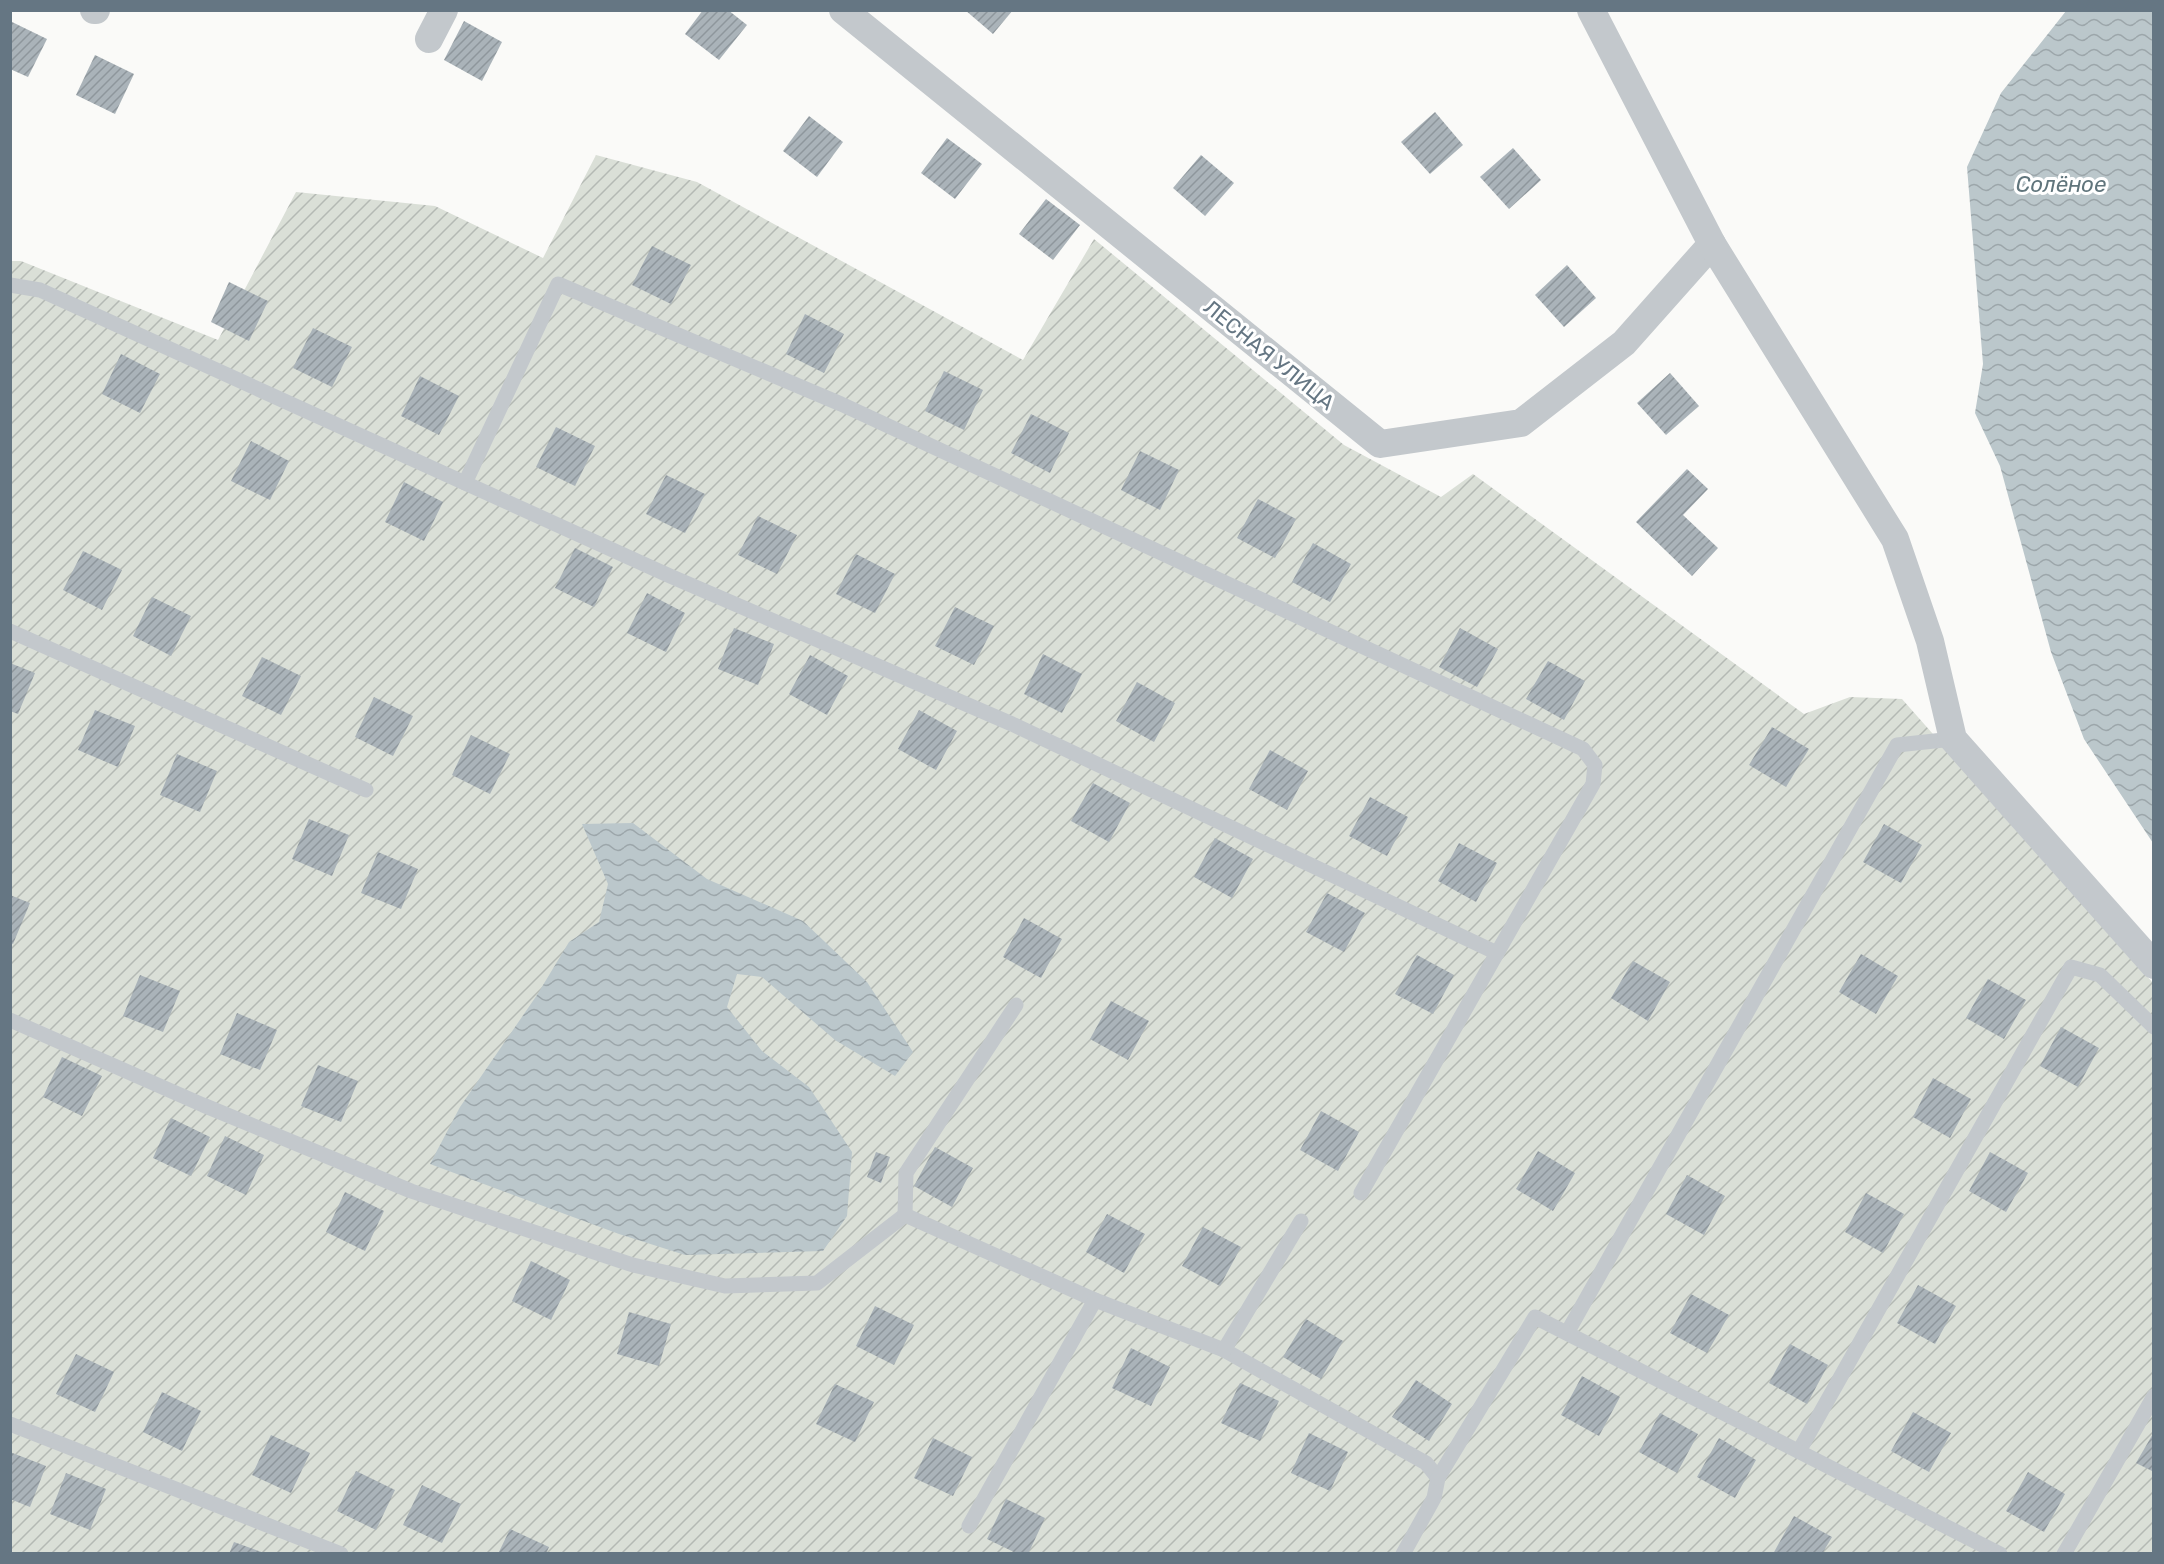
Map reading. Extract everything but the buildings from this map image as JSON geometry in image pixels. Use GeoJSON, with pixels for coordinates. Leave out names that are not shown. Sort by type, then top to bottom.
{"type":"FeatureCollection","features":[{"type":"Feature","properties":{"kind":"street"},"geometry":{"type":"LineString","coordinates":[[429,39],[444,10]]}},
{"type":"Feature","properties":{"kind":"street","name":"ЛЕСНАЯ УЛИЦА"},"geometry":{"type":"LineString","coordinates":[[843,10],[1380,444],[1521,423],[1624,344],[1712,243]]}},
{"type":"Feature","properties":{"kind":"street"},"geometry":{"type":"LineString","coordinates":[[1591,10],[1712,243],[1895,539],[1930,641],[1953,739],[2154,965]]}},
{"type":"Feature","properties":{"kind":"lane"},"geometry":{"type":"LineString","coordinates":[[465,483],[558,284],[841,404],[1583,749],[1594,765],[1593,784],[1361,1193]]}},
{"type":"Feature","properties":{"kind":"lane"},"geometry":{"type":"LineString","coordinates":[[10,285],[40,290],[670,576],[1012,724],[1497,953]]}},
{"type":"Feature","properties":{"kind":"lane"},"geometry":{"type":"LineString","coordinates":[[10,631],[366,790]]}},
{"type":"Feature","properties":{"kind":"lane"},"geometry":{"type":"LineString","coordinates":[[1567,1333],[1897,746],[1953,739]]}},
{"type":"Feature","properties":{"kind":"lane"},"geometry":{"type":"LineString","coordinates":[[1799,1451],[2071,967],[2100,975],[2154,1027]]}},
{"type":"Feature","properties":{"kind":"lane"},"geometry":{"type":"LineString","coordinates":[[905,1215],[906,1173],[1016,1005]]}},
{"type":"Feature","properties":{"kind":"lane"},"geometry":{"type":"LineString","coordinates":[[10,1020],[203,1105],[411,1191],[633,1265],[725,1286],[817,1283],[905,1215]]}},
{"type":"Feature","properties":{"kind":"lane"},"geometry":{"type":"LineString","coordinates":[[905,1215],[1095,1300],[1224,1350],[1426,1463],[1438,1478]]}},
{"type":"Feature","properties":{"kind":"lane"},"geometry":{"type":"LineString","coordinates":[[1224,1350],[1301,1221]]}},
{"type":"Feature","properties":{"kind":"lane"},"geometry":{"type":"LineString","coordinates":[[969,1526],[1095,1300]]}},
{"type":"Feature","properties":{"kind":"lane"},"geometry":{"type":"LineString","coordinates":[[1403,1554],[1434,1498],[1438,1478],[1535,1317],[2000,1554]]}},
{"type":"Feature","properties":{"kind":"lane"},"geometry":{"type":"LineString","coordinates":[[2064,1554],[2154,1396]]}},
{"type":"Feature","properties":{"kind":"lane"},"geometry":{"type":"LineString","coordinates":[[10,1424],[341,1554]]}},
{"type":"Feature","properties":{"kind":"shaded area"},"geometry":{"type":"Polygon","coordinates":[[[596,155],[697,182],[1023,360],[1094,239],[1344,445],[1441,497],[1473,474],[1804,714],[1850,697],[1902,699],[2153,983],[2153,1553],[11,1554],[11,261],[21,261],[218,340],[296,192],[435,206],[543,258],[596,155]]]}},
{"type":"Feature","properties":{"kind":"water","name":"Солёное"},"geometry":{"type":"Polygon","coordinates":[[[2066,11],[2153,11],[2153,843],[2084,739],[2051,652],[2000,466],[1975,413],[1983,364],[1967,167],[2001,93],[2066,11]]]}},
{"type":"Feature","properties":{"kind":"water"},"geometry":{"type":"Polygon","coordinates":[[[633,823],[707,879],[803,921],[867,982],[913,1052],[895,1076],[835,1040],[762,977],[737,974],[727,1007],[762,1051],[809,1087],[852,1152],[847,1216],[823,1251],[685,1255],[619,1234],[430,1164],[460,1107],[537,995],[569,942],[599,922],[608,884],[582,824],[633,823]]]}}]}
